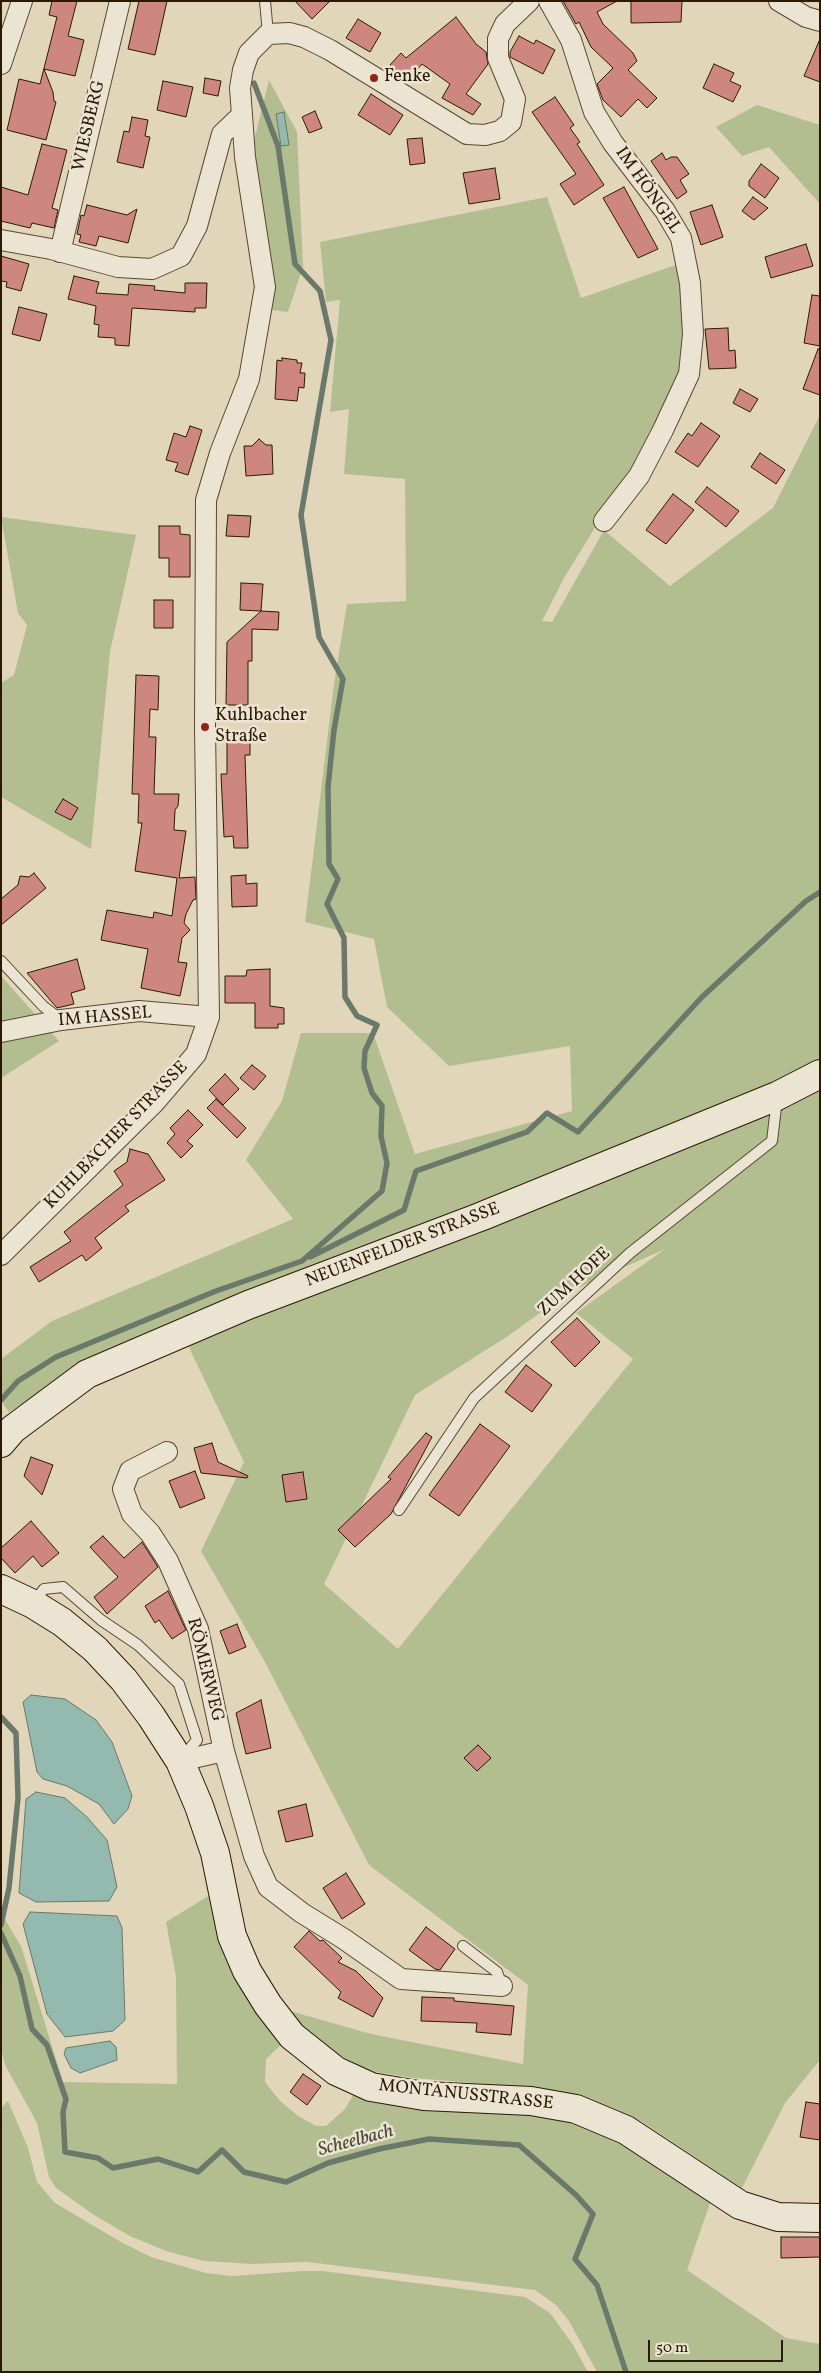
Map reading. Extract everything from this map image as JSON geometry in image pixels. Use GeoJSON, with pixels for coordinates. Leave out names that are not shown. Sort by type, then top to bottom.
{"type":"FeatureCollection","features":[{"type":"Feature","properties":{"kind":"main road","name":"NEUENFELDER STRASSE"},"geometry":{"type":"LineString","coordinates":[[1,1443],[12,1429],[88,1374],[248,1305],[480,1217],[777,1096],[820,1074]]}},
{"type":"Feature","properties":{"kind":"main road","name":"MONTANUSSTRASSE"},"geometry":{"type":"LineString","coordinates":[[1,1589],[33,1604],[62,1622],[101,1655],[124,1680],[151,1716],[180,1761],[199,1806],[215,1854],[232,1936],[247,1971],[268,2005],[292,2036],[336,2071],[371,2087],[424,2096],[531,2101],[576,2109],[626,2130],[740,2205],[778,2218],[820,2218]]}},
{"type":"Feature","properties":{"kind":"street"},"geometry":{"type":"LineString","coordinates":[[1,64],[22,1]]}},
{"type":"Feature","properties":{"kind":"street","name":"WIESBERG"},"geometry":{"type":"LineString","coordinates":[[60,252],[120,1]]}},
{"type":"Feature","properties":{"kind":"street","name":"IM HÖNGEL"},"geometry":{"type":"LineString","coordinates":[[549,1],[571,40],[594,112],[613,143],[665,210],[681,238],[690,283],[693,334],[689,374],[664,430],[640,476],[604,521]]}},
{"type":"Feature","properties":{"kind":"street"},"geometry":{"type":"LineString","coordinates":[[779,1],[806,17],[820,21]]}},
{"type":"Feature","properties":{"kind":"street"},"geometry":{"type":"LineString","coordinates":[[268,34],[289,33],[304,37],[330,50],[467,134],[484,135],[500,131],[511,122],[515,99],[498,58],[498,39],[517,5]]}},
{"type":"Feature","properties":{"kind":"street","name":"KUHLBACHER STRASSE"},"geometry":{"type":"LineString","coordinates":[[1,1255],[154,1103],[196,1054],[209,1017],[205,728],[206,500],[220,453],[249,379],[265,286],[245,157],[240,88],[243,70],[249,53],[268,34]]}},
{"type":"Feature","properties":{"kind":"street"},"geometry":{"type":"LineString","coordinates":[[1,240],[60,252],[118,267],[152,269],[181,256],[198,226],[222,134],[242,115]]}},
{"type":"Feature","properties":{"kind":"street","name":"IM HASSEL"},"geometry":{"type":"LineString","coordinates":[[1,1032],[61,1020],[139,1011],[209,1017]]}},
{"type":"Feature","properties":{"kind":"street","name":"RÖMERWEG"},"geometry":{"type":"LineString","coordinates":[[167,1452],[130,1471],[122,1489],[132,1514],[150,1533],[168,1561],[198,1629],[224,1751],[254,1856],[268,1887],[302,1913],[344,1938],[401,1979],[502,1986]]}},
{"type":"Feature","properties":{"kind":"street"},"geometry":{"type":"LineString","coordinates":[[180,1761],[224,1751]]}},
{"type":"Feature","properties":{"kind":"lane"},"geometry":{"type":"LineString","coordinates":[[265,1],[268,34]]}},
{"type":"Feature","properties":{"kind":"lane"},"geometry":{"type":"LineString","coordinates":[[1,961],[43,1006],[61,1020]]}},
{"type":"Feature","properties":{"kind":"lane","name":"ZUM HOFE"},"geometry":{"type":"LineString","coordinates":[[400,1510],[474,1398],[630,1253],[772,1140],[777,1096]]}},
{"type":"Feature","properties":{"kind":"lane"},"geometry":{"type":"LineString","coordinates":[[33,1604],[44,1589],[64,1586],[101,1620],[138,1645],[179,1684],[197,1740],[180,1761]]}},
{"type":"Feature","properties":{"kind":"lane"},"geometry":{"type":"LineString","coordinates":[[463,1946],[497,1972],[502,1986]]}},
{"type":"Feature","properties":{"kind":"green space"},"geometry":{"type":"Polygon","coordinates":[[[269,80],[297,132],[303,267],[288,312],[271,310],[271,286],[250,157],[269,80]]]}},
{"type":"Feature","properties":{"kind":"green space"},"geometry":{"type":"Polygon","coordinates":[[[757,105],[820,125],[820,204],[769,147],[742,156],[716,127],[757,105]]]}},
{"type":"Feature","properties":{"kind":"green space"},"geometry":{"type":"Polygon","coordinates":[[[547,197],[581,298],[681,263],[686,294],[683,366],[637,468],[596,526],[564,578],[542,621],[552,622],[604,530],[670,586],[773,508],[820,415],[820,2060],[785,2103],[742,2188],[641,2121],[582,2096],[545,2089],[414,2078],[370,2071],[322,2046],[302,2028],[290,2011],[371,2034],[523,2064],[528,1985],[369,1865],[265,1662],[201,1551],[244,1462],[192,1354],[180,1323],[66,1375],[9,1412],[1,1401],[1,1359],[52,1321],[293,1219],[246,1160],[282,1101],[301,1033],[373,1033],[415,1154],[572,1111],[570,1046],[449,1066],[387,1007],[374,939],[305,922],[334,684],[347,604],[406,601],[405,479],[344,474],[349,409],[330,412],[340,300],[326,302],[320,242],[547,197]],[[665,1249],[569,1292],[508,1336],[415,1395],[324,1584],[398,1649],[633,1359],[576,1313],[665,1249]]]}},
{"type":"Feature","properties":{"kind":"green space"},"geometry":{"type":"Polygon","coordinates":[[[1,517],[136,535],[110,652],[91,849],[1,797],[1,683],[14,675],[27,625],[18,613],[1,517]]]}},
{"type":"Feature","properties":{"kind":"green space"},"geometry":{"type":"Polygon","coordinates":[[[1,976],[59,1041],[1,1078],[1,976]]]}},
{"type":"Feature","properties":{"kind":"green space"},"geometry":{"type":"Polygon","coordinates":[[[210,1895],[228,1963],[260,2016],[284,2042],[266,2059],[265,2082],[280,2101],[298,2116],[316,2126],[326,2126],[345,2109],[355,2092],[510,2108],[596,2127],[711,2200],[687,2270],[786,2338],[820,2344],[820,2372],[597,2372],[569,2321],[556,2305],[535,2290],[307,2262],[251,2264],[204,2261],[166,2251],[130,2236],[94,2215],[56,2188],[49,2177],[37,2123],[5,2065],[1,2048],[1,1913],[21,1946],[63,2082],[177,2084],[176,1977],[166,1922],[210,1895]]]}},
{"type":"Feature","properties":{"kind":"green space"},"geometry":{"type":"Polygon","coordinates":[[[8,2101],[28,2148],[37,2182],[55,2203],[121,2242],[151,2257],[206,2273],[232,2276],[322,2271],[525,2297],[550,2313],[573,2345],[588,2372],[1,2372],[1,2108],[8,2101]]]}},
{"type":"Feature","properties":{"kind":"water"},"geometry":{"type":"Polygon","coordinates":[[[284,112],[289,145],[281,146],[276,114],[284,112]]]}},
{"type":"Feature","properties":{"kind":"water"},"geometry":{"type":"Polygon","coordinates":[[[31,1695],[65,1699],[96,1720],[112,1742],[132,1796],[128,1809],[114,1824],[99,1804],[67,1786],[43,1779],[37,1772],[23,1702],[31,1695]]]}},
{"type":"Feature","properties":{"kind":"water"},"geometry":{"type":"Polygon","coordinates":[[[36,1792],[65,1798],[87,1817],[107,1840],[117,1887],[109,1901],[36,1902],[19,1893],[26,1799],[36,1792]]]}},
{"type":"Feature","properties":{"kind":"water"},"geometry":{"type":"Polygon","coordinates":[[[30,1912],[117,1916],[122,1928],[125,2020],[113,2031],[65,2037],[47,2014],[23,1924],[30,1912]]]}},
{"type":"Feature","properties":{"kind":"water"},"geometry":{"type":"Polygon","coordinates":[[[110,2041],[116,2047],[117,2060],[80,2073],[71,2068],[64,2054],[66,2048],[110,2041]]]}},
{"type":"Feature","properties":{"kind":"building"},"geometry":{"type":"Polygon","coordinates":[[[52,1],[77,1],[68,36],[84,40],[75,76],[44,69],[53,92],[54,101],[56,102],[46,140],[7,130],[19,79],[40,84],[57,17],[49,15],[52,1]]]}},
{"type":"Feature","properties":{"kind":"building"},"geometry":{"type":"Polygon","coordinates":[[[139,1],[167,1],[155,55],[128,49],[139,1]]]}},
{"type":"Feature","properties":{"kind":"building"},"geometry":{"type":"Polygon","coordinates":[[[295,1],[330,1],[312,19],[295,1]]]}},
{"type":"Feature","properties":{"kind":"building"},"geometry":{"type":"Polygon","coordinates":[[[563,1],[617,1],[597,12],[603,24],[633,53],[637,61],[628,70],[657,98],[647,108],[638,99],[621,117],[603,100],[597,84],[613,68],[591,47],[579,22],[576,24],[563,1]]]}},
{"type":"Feature","properties":{"kind":"building"},"geometry":{"type":"Polygon","coordinates":[[[631,1],[682,1],[681,22],[631,23],[631,1]]]}},
{"type":"Feature","properties":{"kind":"building"},"geometry":{"type":"Polygon","coordinates":[[[456,17],[476,44],[486,52],[488,64],[466,94],[481,104],[473,115],[442,98],[450,84],[422,64],[408,80],[390,65],[401,53],[406,58],[456,17]]]}},
{"type":"Feature","properties":{"kind":"building"},"geometry":{"type":"Polygon","coordinates":[[[358,19],[381,33],[370,52],[346,38],[358,19]]]}},
{"type":"Feature","properties":{"kind":"building"},"geometry":{"type":"Polygon","coordinates":[[[519,36],[534,44],[536,40],[555,50],[543,74],[510,57],[510,52],[519,36]]]}},
{"type":"Feature","properties":{"kind":"building"},"geometry":{"type":"Polygon","coordinates":[[[820,39],[820,82],[804,76],[820,39]]]}},
{"type":"Feature","properties":{"kind":"building"},"geometry":{"type":"Polygon","coordinates":[[[714,64],[734,73],[730,81],[741,86],[733,102],[703,88],[714,64]]]}},
{"type":"Feature","properties":{"kind":"building"},"geometry":{"type":"Polygon","coordinates":[[[205,78],[221,81],[218,96],[203,93],[205,78]]]}},
{"type":"Feature","properties":{"kind":"building"},"geometry":{"type":"Polygon","coordinates":[[[163,81],[193,87],[186,117],[157,110],[163,81]]]}},
{"type":"Feature","properties":{"kind":"building"},"geometry":{"type":"Polygon","coordinates":[[[371,94],[403,115],[390,135],[358,115],[371,94]]]}},
{"type":"Feature","properties":{"kind":"building"},"geometry":{"type":"Polygon","coordinates":[[[555,97],[574,125],[570,128],[580,142],[577,144],[604,185],[574,205],[560,184],[576,174],[532,112],[555,97]]]}},
{"type":"Feature","properties":{"kind":"building"},"geometry":{"type":"Polygon","coordinates":[[[315,111],[322,128],[309,133],[302,117],[315,111]]]}},
{"type":"Feature","properties":{"kind":"building"},"geometry":{"type":"Polygon","coordinates":[[[132,117],[148,120],[145,136],[150,137],[143,168],[117,162],[124,131],[129,132],[132,117]]]}},
{"type":"Feature","properties":{"kind":"building"},"geometry":{"type":"Polygon","coordinates":[[[422,138],[425,163],[410,165],[407,139],[422,138]]]}},
{"type":"Feature","properties":{"kind":"building"},"geometry":{"type":"Polygon","coordinates":[[[42,144],[67,150],[52,208],[58,210],[54,228],[32,223],[30,228],[1,221],[1,187],[28,195],[42,144]]]}},
{"type":"Feature","properties":{"kind":"building"},"geometry":{"type":"Polygon","coordinates":[[[662,153],[666,160],[671,157],[677,157],[689,174],[680,180],[687,192],[677,199],[651,161],[662,153]]]}},
{"type":"Feature","properties":{"kind":"building"},"geometry":{"type":"Polygon","coordinates":[[[761,164],[779,178],[765,198],[749,186],[749,181],[761,164]]]}},
{"type":"Feature","properties":{"kind":"building"},"geometry":{"type":"Polygon","coordinates":[[[495,168],[500,199],[469,204],[463,173],[495,168]]]}},
{"type":"Feature","properties":{"kind":"building"},"geometry":{"type":"Polygon","coordinates":[[[624,187],[658,249],[638,258],[603,198],[624,187]]]}},
{"type":"Feature","properties":{"kind":"building"},"geometry":{"type":"Polygon","coordinates":[[[753,197],[768,208],[754,220],[742,211],[753,197]]]}},
{"type":"Feature","properties":{"kind":"building"},"geometry":{"type":"Polygon","coordinates":[[[87,205],[127,215],[137,209],[128,243],[99,236],[96,246],[79,242],[81,235],[77,234],[81,215],[84,216],[87,205]]]}},
{"type":"Feature","properties":{"kind":"building"},"geometry":{"type":"Polygon","coordinates":[[[712,205],[723,237],[701,245],[690,212],[712,205]]]}},
{"type":"Feature","properties":{"kind":"building"},"geometry":{"type":"Polygon","coordinates":[[[806,244],[813,266],[771,278],[765,257],[806,244]]]}},
{"type":"Feature","properties":{"kind":"building"},"geometry":{"type":"Polygon","coordinates":[[[1,256],[29,264],[21,291],[6,287],[7,282],[1,281],[1,256]]]}},
{"type":"Feature","properties":{"kind":"building"},"geometry":{"type":"Polygon","coordinates":[[[74,276],[99,282],[96,293],[128,295],[129,284],[155,286],[154,290],[185,293],[185,283],[207,283],[206,308],[195,308],[195,312],[132,308],[129,346],[115,345],[115,338],[98,337],[99,325],[94,324],[96,306],[68,299],[74,276]]]}},
{"type":"Feature","properties":{"kind":"building"},"geometry":{"type":"Polygon","coordinates":[[[812,295],[820,296],[820,346],[804,343],[812,295]]]}},
{"type":"Feature","properties":{"kind":"building"},"geometry":{"type":"Polygon","coordinates":[[[19,307],[47,314],[40,341],[12,334],[19,307]]]}},
{"type":"Feature","properties":{"kind":"building"},"geometry":{"type":"Polygon","coordinates":[[[728,328],[729,351],[735,350],[736,368],[709,369],[705,329],[728,328]]]}},
{"type":"Feature","properties":{"kind":"building"},"geometry":{"type":"Polygon","coordinates":[[[818,349],[820,349],[820,395],[803,389],[818,349]]]}},
{"type":"Feature","properties":{"kind":"building"},"geometry":{"type":"Polygon","coordinates":[[[282,358],[297,360],[297,363],[302,363],[300,373],[305,373],[304,388],[299,387],[297,401],[275,399],[277,360],[282,361],[282,358]]]}},
{"type":"Feature","properties":{"kind":"building"},"geometry":{"type":"Polygon","coordinates":[[[740,389],[758,399],[750,412],[733,403],[740,389]]]}},
{"type":"Feature","properties":{"kind":"building"},"geometry":{"type":"Polygon","coordinates":[[[701,423],[720,436],[698,467],[675,452],[688,433],[692,436],[701,423]]]}},
{"type":"Feature","properties":{"kind":"building"},"geometry":{"type":"Polygon","coordinates":[[[190,426],[202,430],[188,475],[175,471],[178,463],[166,460],[174,433],[186,437],[190,426]]]}},
{"type":"Feature","properties":{"kind":"building"},"geometry":{"type":"Polygon","coordinates":[[[259,439],[266,445],[272,445],[273,474],[246,476],[244,446],[252,446],[259,439]]]}},
{"type":"Feature","properties":{"kind":"building"},"geometry":{"type":"Polygon","coordinates":[[[760,453],[785,470],[776,484],[751,467],[760,453]]]}},
{"type":"Feature","properties":{"kind":"building"},"geometry":{"type":"Polygon","coordinates":[[[707,487],[739,511],[726,527],[695,502],[707,487]]]}},
{"type":"Feature","properties":{"kind":"building"},"geometry":{"type":"Polygon","coordinates":[[[673,494],[694,510],[666,544],[646,530],[673,494]]]}},
{"type":"Feature","properties":{"kind":"building"},"geometry":{"type":"Polygon","coordinates":[[[228,515],[251,516],[249,537],[226,536],[228,515]]]}},
{"type":"Feature","properties":{"kind":"building"},"geometry":{"type":"Polygon","coordinates":[[[159,526],[180,526],[180,534],[190,535],[190,577],[169,577],[169,558],[159,558],[159,526]]]}},
{"type":"Feature","properties":{"kind":"building"},"geometry":{"type":"Polygon","coordinates":[[[241,583],[263,584],[261,611],[240,610],[241,583]]]}},
{"type":"Feature","properties":{"kind":"building"},"geometry":{"type":"Polygon","coordinates":[[[154,600],[173,600],[173,628],[154,628],[154,600]]]}},
{"type":"Feature","properties":{"kind":"building"},"geometry":{"type":"Polygon","coordinates":[[[261,611],[279,612],[278,630],[252,629],[252,661],[248,661],[248,705],[226,705],[227,642],[261,611]]]}},
{"type":"Feature","properties":{"kind":"building"},"geometry":{"type":"Polygon","coordinates":[[[136,675],[159,676],[158,710],[150,709],[149,737],[156,737],[154,794],[179,794],[178,806],[175,810],[174,830],[186,831],[179,878],[195,877],[196,899],[193,900],[186,914],[184,923],[190,930],[182,938],[178,962],[187,963],[180,996],[141,988],[148,949],[101,940],[107,910],[153,918],[154,912],[172,916],[177,878],[135,871],[142,823],[138,823],[139,794],[132,794],[136,675]]]}},
{"type":"Feature","properties":{"kind":"building"},"geometry":{"type":"Polygon","coordinates":[[[227,739],[250,739],[250,755],[245,755],[248,848],[234,848],[233,836],[224,837],[221,774],[227,774],[227,739]]]}},
{"type":"Feature","properties":{"kind":"building"},"geometry":{"type":"Polygon","coordinates":[[[63,799],[78,808],[71,820],[55,812],[63,799]]]}},
{"type":"Feature","properties":{"kind":"building"},"geometry":{"type":"Polygon","coordinates":[[[34,873],[46,888],[1,925],[1,899],[18,885],[20,876],[29,877],[34,873]]]}},
{"type":"Feature","properties":{"kind":"building"},"geometry":{"type":"Polygon","coordinates":[[[246,875],[246,884],[257,883],[257,906],[232,907],[231,876],[246,875]]]}},
{"type":"Feature","properties":{"kind":"building"},"geometry":{"type":"Polygon","coordinates":[[[77,959],[85,989],[71,993],[74,1004],[57,1008],[27,973],[77,959]]]}},
{"type":"Feature","properties":{"kind":"building"},"geometry":{"type":"Polygon","coordinates":[[[270,969],[270,1006],[284,1008],[284,1024],[278,1024],[278,1028],[255,1028],[255,1003],[225,1003],[225,976],[246,976],[247,970],[270,969]]]}},
{"type":"Feature","properties":{"kind":"building"},"geometry":{"type":"Polygon","coordinates":[[[252,1065],[266,1076],[254,1090],[240,1078],[252,1065]]]}},
{"type":"Feature","properties":{"kind":"building"},"geometry":{"type":"Polygon","coordinates":[[[225,1074],[239,1089],[223,1105],[209,1090],[225,1074]]]}},
{"type":"Feature","properties":{"kind":"building"},"geometry":{"type":"Polygon","coordinates":[[[216,1099],[246,1128],[237,1138],[207,1108],[216,1099]]]}},
{"type":"Feature","properties":{"kind":"building"},"geometry":{"type":"Polygon","coordinates":[[[188,1110],[203,1125],[187,1141],[193,1146],[181,1158],[167,1143],[175,1134],[170,1128],[188,1110]]]}},
{"type":"Feature","properties":{"kind":"building"},"geometry":{"type":"Polygon","coordinates":[[[130,1149],[148,1154],[165,1180],[125,1206],[129,1211],[95,1238],[102,1248],[86,1261],[82,1255],[39,1282],[30,1267],[71,1241],[64,1232],[123,1185],[114,1171],[127,1162],[130,1149]]]}},
{"type":"Feature","properties":{"kind":"building"},"geometry":{"type":"Polygon","coordinates":[[[577,1318],[600,1342],[575,1367],[551,1342],[577,1318]]]}},
{"type":"Feature","properties":{"kind":"building"},"geometry":{"type":"Polygon","coordinates":[[[526,1365],[552,1385],[532,1412],[505,1392],[526,1365]]]}},
{"type":"Feature","properties":{"kind":"building"},"geometry":{"type":"Polygon","coordinates":[[[480,1424],[510,1446],[459,1516],[429,1495],[480,1424]]]}},
{"type":"Feature","properties":{"kind":"building"},"geometry":{"type":"Polygon","coordinates":[[[426,1433],[432,1437],[391,1514],[355,1547],[338,1530],[391,1479],[388,1477],[426,1433]]]}},
{"type":"Feature","properties":{"kind":"building"},"geometry":{"type":"Polygon","coordinates":[[[212,1443],[218,1462],[248,1476],[247,1478],[201,1473],[194,1448],[212,1443]]]}},
{"type":"Feature","properties":{"kind":"building"},"geometry":{"type":"Polygon","coordinates":[[[31,1457],[53,1465],[42,1495],[24,1476],[31,1457]]]}},
{"type":"Feature","properties":{"kind":"building"},"geometry":{"type":"Polygon","coordinates":[[[195,1471],[205,1498],[180,1508],[169,1481],[195,1471]]]}},
{"type":"Feature","properties":{"kind":"building"},"geometry":{"type":"Polygon","coordinates":[[[303,1472],[307,1499],[286,1502],[282,1475],[303,1472]]]}},
{"type":"Feature","properties":{"kind":"building"},"geometry":{"type":"Polygon","coordinates":[[[31,1521],[59,1553],[42,1567],[33,1556],[15,1573],[1,1558],[1,1548],[31,1521]]]}},
{"type":"Feature","properties":{"kind":"building"},"geometry":{"type":"Polygon","coordinates":[[[103,1536],[124,1558],[142,1542],[158,1567],[107,1614],[94,1597],[118,1577],[90,1547],[103,1536]]]}},
{"type":"Feature","properties":{"kind":"building"},"geometry":{"type":"Polygon","coordinates":[[[168,1591],[186,1630],[172,1639],[159,1620],[155,1623],[145,1606],[168,1591]]]}},
{"type":"Feature","properties":{"kind":"building"},"geometry":{"type":"Polygon","coordinates":[[[237,1624],[246,1647],[229,1654],[220,1631],[237,1624]]]}},
{"type":"Feature","properties":{"kind":"building"},"geometry":{"type":"Polygon","coordinates":[[[261,1700],[271,1748],[246,1754],[236,1713],[261,1700]]]}},
{"type":"Feature","properties":{"kind":"building"},"geometry":{"type":"Polygon","coordinates":[[[478,1745],[491,1758],[477,1771],[464,1758],[478,1745]]]}},
{"type":"Feature","properties":{"kind":"building"},"geometry":{"type":"Polygon","coordinates":[[[306,1804],[313,1836],[286,1842],[278,1811],[306,1804]]]}},
{"type":"Feature","properties":{"kind":"building"},"geometry":{"type":"Polygon","coordinates":[[[346,1873],[365,1904],[342,1919],[323,1888],[346,1873]]]}},
{"type":"Feature","properties":{"kind":"building"},"geometry":{"type":"Polygon","coordinates":[[[426,1927],[455,1949],[440,1970],[435,1969],[409,1950],[426,1927]]]}},
{"type":"Feature","properties":{"kind":"building"},"geometry":{"type":"Polygon","coordinates":[[[309,1931],[320,1941],[323,1940],[342,1958],[338,1962],[356,1971],[383,1998],[373,2017],[338,1998],[341,1992],[294,1947],[309,1931]]]}},
{"type":"Feature","properties":{"kind":"building"},"geometry":{"type":"Polygon","coordinates":[[[422,1997],[454,1998],[454,2001],[514,2006],[511,2035],[476,2032],[477,2023],[421,2021],[422,1997]]]}},
{"type":"Feature","properties":{"kind":"building"},"geometry":{"type":"Polygon","coordinates":[[[303,2074],[321,2086],[307,2105],[290,2092],[303,2074]]]}},
{"type":"Feature","properties":{"kind":"building"},"geometry":{"type":"Polygon","coordinates":[[[806,2102],[820,2104],[820,2140],[800,2137],[806,2102]]]}},
{"type":"Feature","properties":{"kind":"building"},"geometry":{"type":"Polygon","coordinates":[[[781,2237],[820,2237],[820,2257],[781,2258],[781,2237]]]}},
{"type":"Feature","properties":{"kind":"waterway"},"geometry":{"type":"LineString","coordinates":[[1,1400],[18,1381],[56,1357],[216,1291],[302,1261],[382,1191],[387,1163],[381,1136],[382,1106],[372,1093],[364,1068],[365,1051],[377,1025],[357,1016],[345,997],[344,938],[327,904],[338,879],[329,864],[328,787],[334,730],[343,679],[319,637],[301,515],[331,340],[320,291],[295,264],[278,146],[254,83]]}},
{"type":"Feature","properties":{"kind":"waterway"},"geometry":{"type":"LineString","coordinates":[[310,1257],[404,1210],[416,1171],[527,1132],[547,1113],[578,1132],[702,997],[806,901],[820,892]]}},
{"type":"Feature","properties":{"kind":"waterway","name":"Scheelbach"},"geometry":{"type":"LineString","coordinates":[[1,1717],[16,1733],[18,1798],[9,1888],[1,1925]]}},
{"type":"Feature","properties":{"kind":"waterway","name":"Scheelbach"},"geometry":{"type":"LineString","coordinates":[[1,1933],[20,1976],[32,2029],[47,2045],[66,2099],[63,2112],[65,2152],[98,2158],[113,2168],[158,2159],[198,2172],[222,2150],[244,2172],[286,2182],[328,2163],[379,2149],[429,2139],[519,2145],[576,2195],[593,2214],[575,2259],[597,2285],[626,2372]]}},
{"type":"Feature","properties":{"kind":"place","name":"Fenke"},"geometry":{"type":"Point","coordinates":[374,78]}},
{"type":"Feature","properties":{"kind":"place","name":"Kuhlbacher Straße"},"geometry":{"type":"Point","coordinates":[205,727]}}]}
